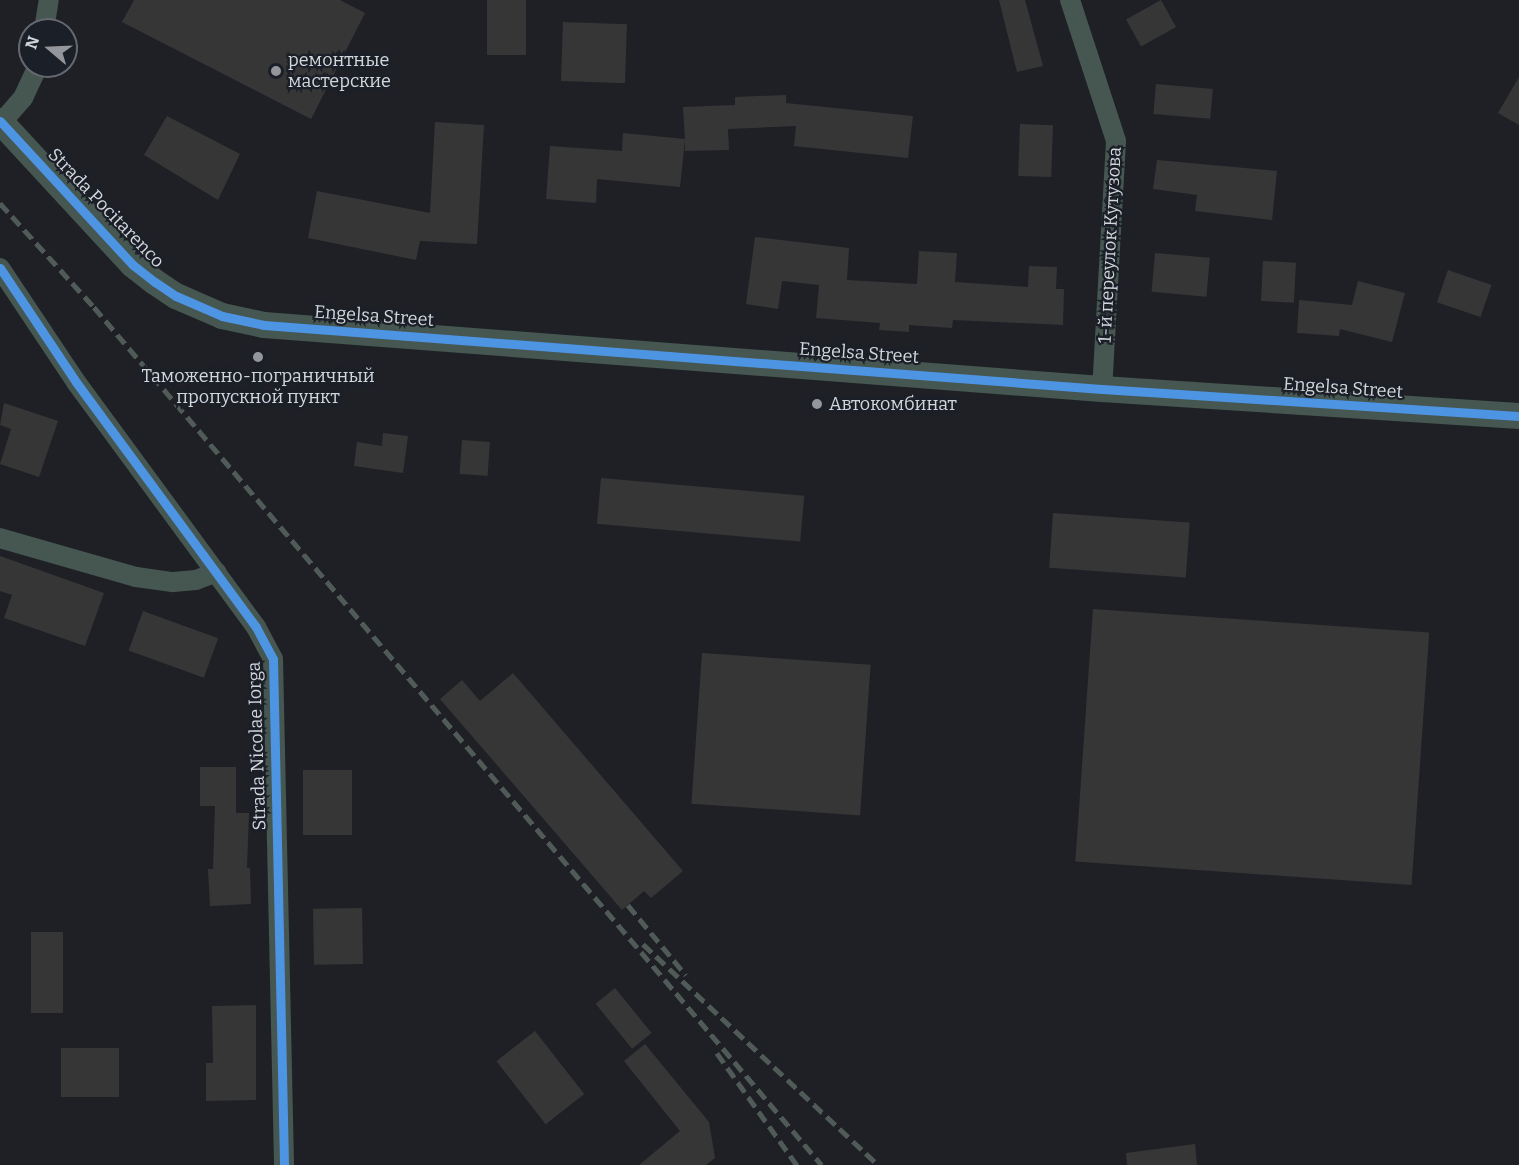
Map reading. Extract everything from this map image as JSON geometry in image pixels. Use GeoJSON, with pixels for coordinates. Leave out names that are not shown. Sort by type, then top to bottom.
{"type":"FeatureCollection","features":[{"type":"Feature","properties":{"kind":"street"},"geometry":{"type":"LineString","coordinates":[[46,18],[49,0]]}},
{"type":"Feature","properties":{"kind":"street","name":"1-й переулок Кутузова"},"geometry":{"type":"LineString","coordinates":[[1071,0],[1116,141],[1102,389]]}},
{"type":"Feature","properties":{"kind":"street"},"geometry":{"type":"LineString","coordinates":[[1,121],[23,98],[32,78]]}},
{"type":"Feature","properties":{"kind":"street","name":"Strada Pocitarenco"},"geometry":{"type":"LineString","coordinates":[[1,121],[133,265],[176,296],[198,307]]}},
{"type":"Feature","properties":{"kind":"street","name":"Strada Nicolae Iorga"},"geometry":{"type":"LineString","coordinates":[[0,268],[75,382],[256,627],[273,659],[284,1165]]}},
{"type":"Feature","properties":{"kind":"street","name":"Engelsa Street"},"geometry":{"type":"LineString","coordinates":[[198,307],[222,316],[264,325],[1102,389],[1519,416]]}},
{"type":"Feature","properties":{"kind":"street"},"geometry":{"type":"LineString","coordinates":[[0,538],[136,578],[173,582],[196,580],[217,572]]}},
{"type":"Feature","properties":{"kind":"building","name":"ремонтные мастерские"},"geometry":{"type":"Polygon","coordinates":[[[134,0],[340,0],[365,13],[311,119],[122,22],[134,0]]]}},
{"type":"Feature","properties":{"kind":"building"},"geometry":{"type":"Polygon","coordinates":[[[487,0],[526,0],[526,55],[487,55],[487,0]]]}},
{"type":"Feature","properties":{"kind":"building"},"geometry":{"type":"Polygon","coordinates":[[[999,0],[1025,0],[1043,66],[1017,72],[999,0]]]}},
{"type":"Feature","properties":{"kind":"building"},"geometry":{"type":"Polygon","coordinates":[[[1161,0],[1176,27],[1141,47],[1126,19],[1161,0]]]}},
{"type":"Feature","properties":{"kind":"building"},"geometry":{"type":"Polygon","coordinates":[[[563,22],[627,24],[625,83],[561,81],[563,22]]]}},
{"type":"Feature","properties":{"kind":"building"},"geometry":{"type":"Polygon","coordinates":[[[1519,77],[1519,125],[1498,113],[1519,77]]]}},
{"type":"Feature","properties":{"kind":"building"},"geometry":{"type":"Polygon","coordinates":[[[1156,84],[1213,89],[1210,119],[1153,114],[1156,84]]]}},
{"type":"Feature","properties":{"kind":"building"},"geometry":{"type":"Polygon","coordinates":[[[786,95],[786,103],[913,116],[908,158],[794,146],[796,126],[728,129],[729,150],[685,151],[685,140],[680,187],[597,179],[596,203],[546,199],[550,146],[622,151],[623,133],[685,139],[683,107],[735,105],[735,97],[786,95]]]}},
{"type":"Feature","properties":{"kind":"building"},"geometry":{"type":"Polygon","coordinates":[[[167,116],[240,154],[218,200],[144,155],[167,116]]]}},
{"type":"Feature","properties":{"kind":"building"},"geometry":{"type":"Polygon","coordinates":[[[435,122],[484,125],[477,244],[420,241],[416,260],[308,238],[317,191],[430,213],[435,122]]]}},
{"type":"Feature","properties":{"kind":"building"},"geometry":{"type":"Polygon","coordinates":[[[1020,124],[1053,125],[1051,177],[1018,176],[1020,124]]]}},
{"type":"Feature","properties":{"kind":"building"},"geometry":{"type":"Polygon","coordinates":[[[1157,160],[1277,171],[1272,220],[1195,211],[1197,195],[1153,189],[1157,160]]]}},
{"type":"Feature","properties":{"kind":"building"},"geometry":{"type":"Polygon","coordinates":[[[755,237],[849,248],[847,280],[917,284],[919,251],[957,253],[955,282],[1028,287],[1029,266],[1057,267],[1056,289],[1064,289],[1063,325],[953,320],[952,328],[909,325],[909,332],[879,330],[880,323],[816,318],[819,285],[782,281],[778,309],[746,304],[755,237]]]}},
{"type":"Feature","properties":{"kind":"building"},"geometry":{"type":"Polygon","coordinates":[[[1155,253],[1210,258],[1206,297],[1152,292],[1155,253]]]}},
{"type":"Feature","properties":{"kind":"building"},"geometry":{"type":"Polygon","coordinates":[[[1263,261],[1296,263],[1294,303],[1261,301],[1263,261]]]}},
{"type":"Feature","properties":{"kind":"building"},"geometry":{"type":"Polygon","coordinates":[[[1448,270],[1491,285],[1480,317],[1437,302],[1448,270]]]}},
{"type":"Feature","properties":{"kind":"building"},"geometry":{"type":"Polygon","coordinates":[[[1358,281],[1405,293],[1392,342],[1340,329],[1339,336],[1297,333],[1299,300],[1352,305],[1358,281]]]}},
{"type":"Feature","properties":{"kind":"building"},"geometry":{"type":"Polygon","coordinates":[[[4,403],[58,421],[39,477],[0,464],[11,429],[0,425],[4,403]]]}},
{"type":"Feature","properties":{"kind":"building"},"geometry":{"type":"Polygon","coordinates":[[[383,433],[408,436],[403,473],[354,466],[357,442],[382,446],[383,433]]]}},
{"type":"Feature","properties":{"kind":"building"},"geometry":{"type":"Polygon","coordinates":[[[462,440],[490,442],[488,476],[460,474],[462,440]]]}},
{"type":"Feature","properties":{"kind":"building"},"geometry":{"type":"Polygon","coordinates":[[[601,478],[804,496],[800,542],[597,524],[601,478]]]}},
{"type":"Feature","properties":{"kind":"building"},"geometry":{"type":"Polygon","coordinates":[[[1053,513],[1190,523],[1186,577],[1049,568],[1053,513]]]}},
{"type":"Feature","properties":{"kind":"building"},"geometry":{"type":"Polygon","coordinates":[[[0,556],[104,593],[85,646],[4,618],[12,595],[0,591],[0,556]]]}},
{"type":"Feature","properties":{"kind":"building"},"geometry":{"type":"Polygon","coordinates":[[[1093,609],[1429,633],[1412,885],[1075,861],[1093,609]]]}},
{"type":"Feature","properties":{"kind":"building"},"geometry":{"type":"Polygon","coordinates":[[[143,611],[218,638],[204,678],[129,650],[143,611]]]}},
{"type":"Feature","properties":{"kind":"building"},"geometry":{"type":"Polygon","coordinates":[[[702,653],[871,665],[860,815],[691,804],[702,653]]]}},
{"type":"Feature","properties":{"kind":"building"},"geometry":{"type":"Polygon","coordinates":[[[513,673],[683,871],[651,898],[644,891],[622,910],[440,699],[462,680],[480,701],[513,673]]]}},
{"type":"Feature","properties":{"kind":"building"},"geometry":{"type":"Polygon","coordinates":[[[200,767],[236,767],[236,813],[249,813],[247,868],[250,868],[251,904],[210,906],[208,869],[213,869],[215,806],[200,806],[200,767]]]}},
{"type":"Feature","properties":{"kind":"building"},"geometry":{"type":"Polygon","coordinates":[[[303,770],[352,770],[352,835],[303,835],[303,770]]]}},
{"type":"Feature","properties":{"kind":"building"},"geometry":{"type":"Polygon","coordinates":[[[362,908],[363,964],[314,965],[313,909],[362,908]]]}},
{"type":"Feature","properties":{"kind":"building"},"geometry":{"type":"Polygon","coordinates":[[[31,932],[63,932],[63,1013],[31,1013],[31,932]]]}},
{"type":"Feature","properties":{"kind":"building"},"geometry":{"type":"Polygon","coordinates":[[[615,988],[652,1033],[632,1049],[596,1004],[615,988]]]}},
{"type":"Feature","properties":{"kind":"building"},"geometry":{"type":"Polygon","coordinates":[[[256,1005],[256,1100],[206,1101],[206,1063],[213,1063],[212,1006],[256,1005]]]}},
{"type":"Feature","properties":{"kind":"building"},"geometry":{"type":"Polygon","coordinates":[[[535,1031],[584,1094],[546,1124],[496,1061],[535,1031]]]}},
{"type":"Feature","properties":{"kind":"building"},"geometry":{"type":"Polygon","coordinates":[[[645,1044],[709,1122],[715,1158],[706,1165],[639,1165],[680,1131],[624,1061],[645,1044]]]}},
{"type":"Feature","properties":{"kind":"building"},"geometry":{"type":"Polygon","coordinates":[[[61,1048],[119,1048],[119,1097],[61,1097],[61,1048]]]}},
{"type":"Feature","properties":{"kind":"building"},"geometry":{"type":"Polygon","coordinates":[[[1195,1144],[1197,1165],[1127,1165],[1126,1153],[1195,1144]]]}},
{"type":"Feature","properties":{"kind":"railway"},"geometry":{"type":"LineString","coordinates":[[0,203],[94,307],[822,1165]]}},
{"type":"Feature","properties":{"kind":"railway"},"geometry":{"type":"LineString","coordinates":[[628,905],[686,975]]}},
{"type":"Feature","properties":{"kind":"railway"},"geometry":{"type":"LineString","coordinates":[[643,944],[878,1165]]}},
{"type":"Feature","properties":{"kind":"railway"},"geometry":{"type":"LineString","coordinates":[[717,1053],[797,1165]]}},
{"type":"Feature","properties":{"kind":"cycle path"},"geometry":{"type":"LineString","coordinates":[[0,121],[133,265],[176,296],[222,316],[264,325],[1102,389],[1519,416]]}},
{"type":"Feature","properties":{"kind":"cycle path"},"geometry":{"type":"LineString","coordinates":[[0,268],[76,382],[256,627],[273,659],[284,1165]]}},
{"type":"Feature","properties":{"kind":"place","name":"ремонтные мастерские"},"geometry":{"type":"Point","coordinates":[276,71]}},
{"type":"Feature","properties":{"kind":"place","name":"Таможенно-пограничный пропускной пункт"},"geometry":{"type":"Point","coordinates":[258,357]}},
{"type":"Feature","properties":{"kind":"place","name":"Автокомбинат"},"geometry":{"type":"Point","coordinates":[817,404]}}]}
